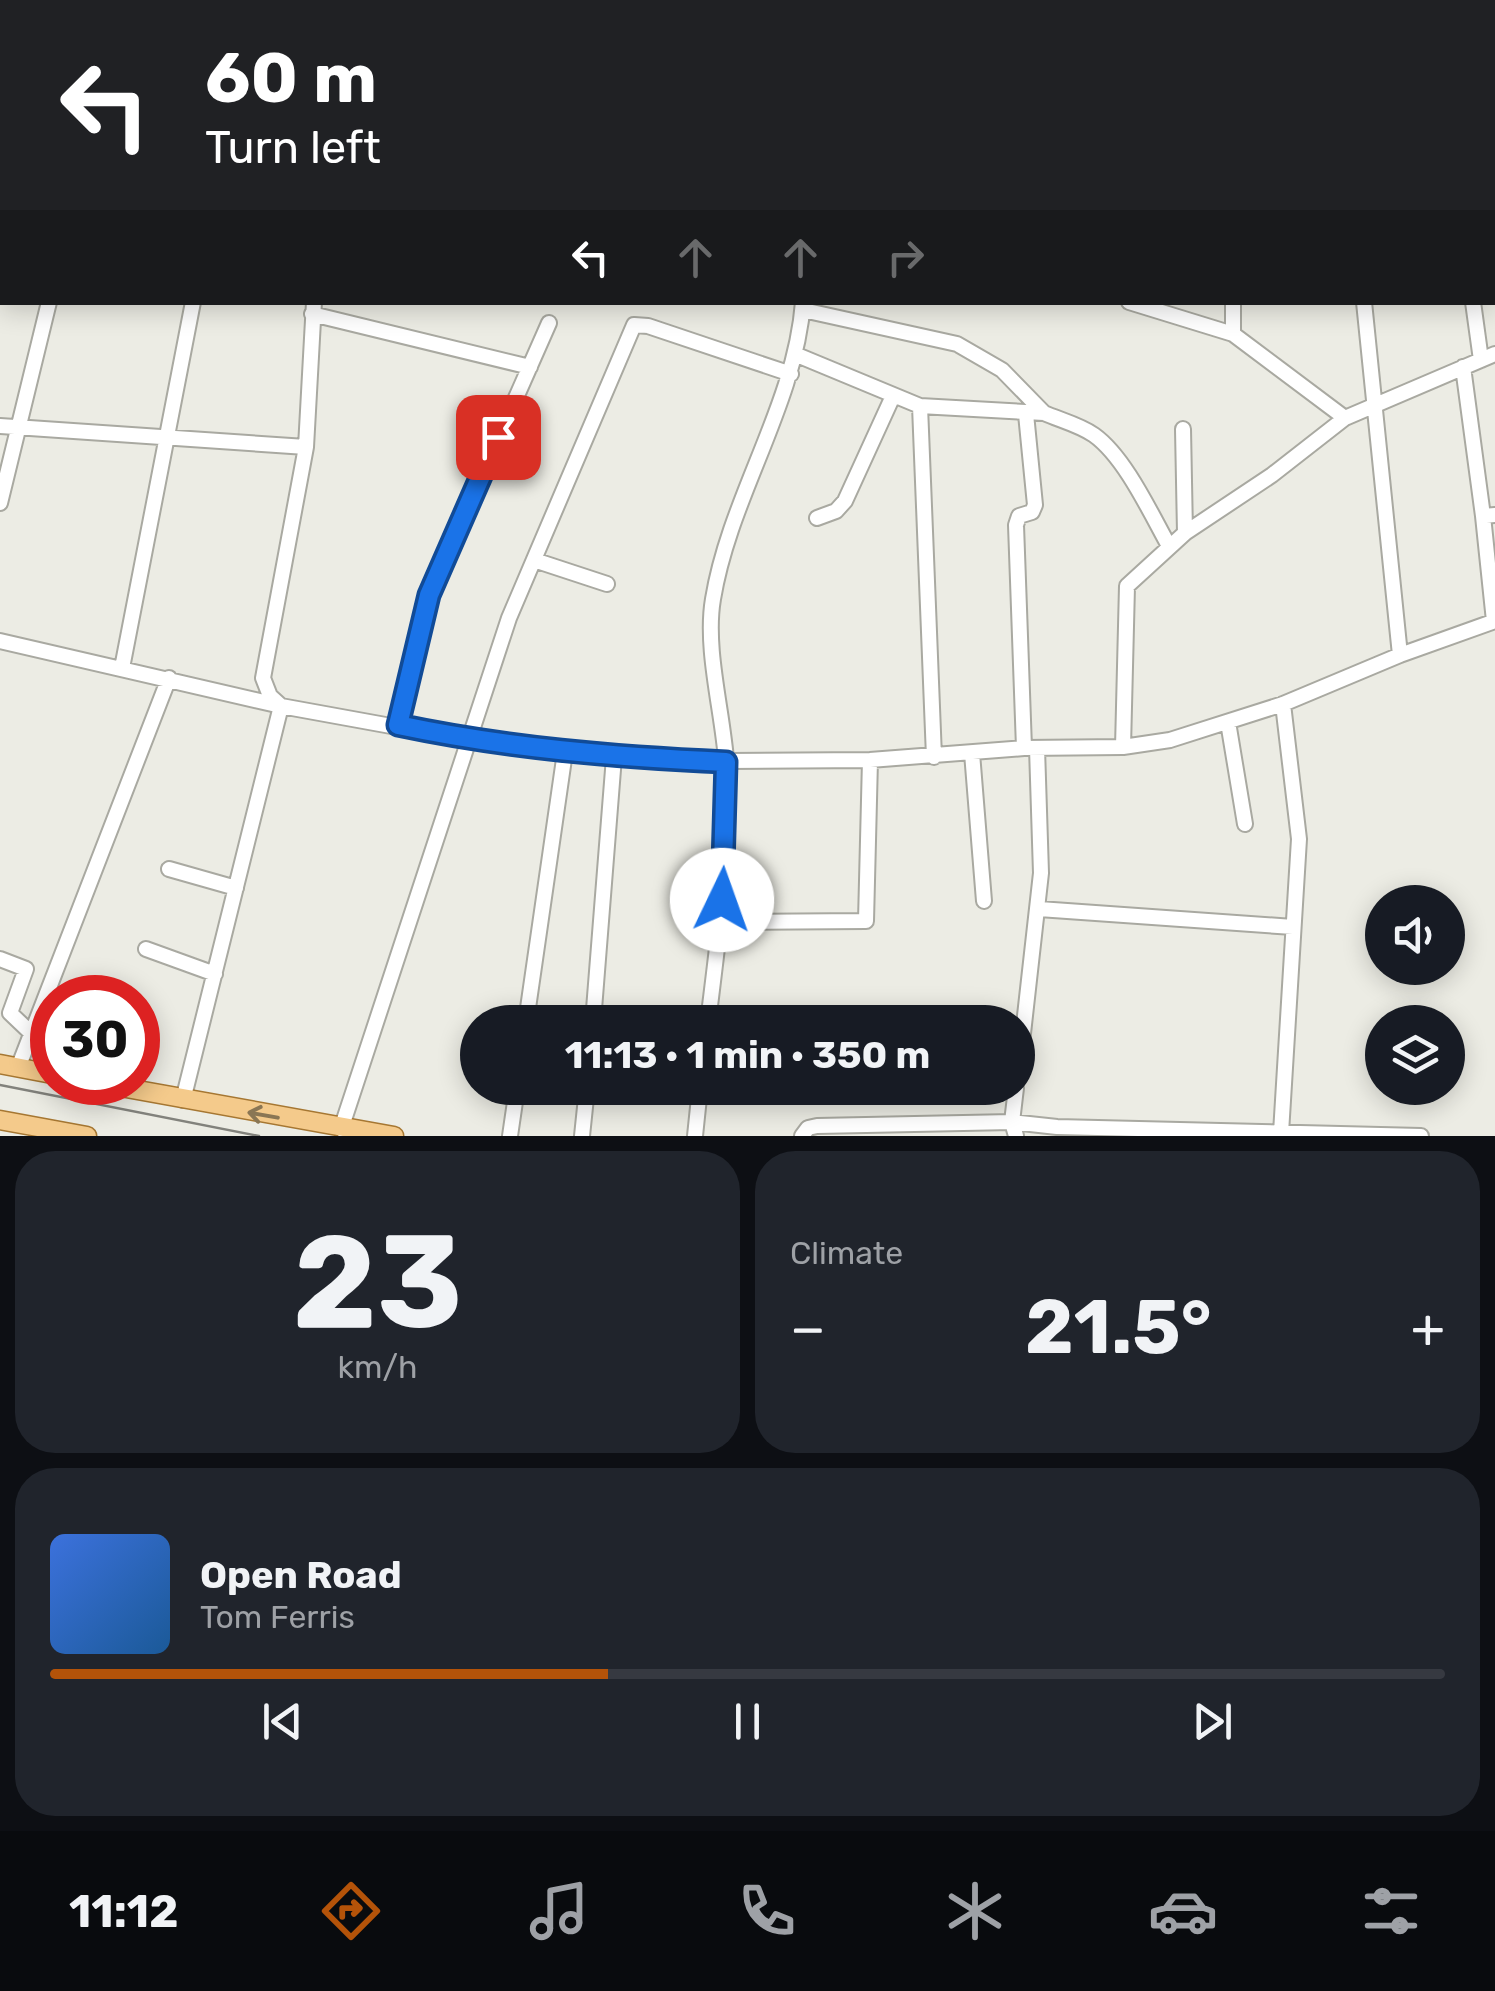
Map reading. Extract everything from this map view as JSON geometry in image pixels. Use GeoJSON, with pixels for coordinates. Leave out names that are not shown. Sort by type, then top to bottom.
{"type":"FeatureCollection","features":[{"type":"Feature","properties":{"kind":"main road"},"geometry":{"type":"LineString","coordinates":[[160,1095],[394,1136]]}},
{"type":"Feature","properties":{"kind":"main road"},"geometry":{"type":"LineString","coordinates":[[0,1120],[49,1133],[87,1136]]}},
{"type":"Feature","properties":{"kind":"street"},"geometry":{"type":"LineString","coordinates":[[0,503],[48,305]]}},
{"type":"Feature","properties":{"kind":"street"},"geometry":{"type":"LineString","coordinates":[[122,668],[192,305]]}},
{"type":"Feature","properties":{"kind":"street"},"geometry":{"type":"LineString","coordinates":[[1139,305],[1233,334],[1344,418]]}},
{"type":"Feature","properties":{"kind":"street"},"geometry":{"type":"LineString","coordinates":[[1232,305],[1233,334]]}},
{"type":"Feature","properties":{"kind":"street"},"geometry":{"type":"LineString","coordinates":[[1364,305],[1400,655]]}},
{"type":"Feature","properties":{"kind":"street"},"geometry":{"type":"LineString","coordinates":[[1123,747],[1127,586],[1185,533],[1272,475],[1344,418],[1488,357],[1474,305]]}},
{"type":"Feature","properties":{"kind":"street"},"geometry":{"type":"LineString","coordinates":[[710,1005],[720,922],[726,762],[712,601],[740,507],[798,355],[803,306],[957,344],[1002,370],[1044,413],[1091,432],[1102,442],[1169,546]]}},
{"type":"Feature","properties":{"kind":"street"},"geometry":{"type":"LineString","coordinates":[[281,706],[270,696],[263,678],[306,447],[313,308],[530,367]]}},
{"type":"Feature","properties":{"kind":"street"},"geometry":{"type":"LineString","coordinates":[[398,725],[429,595],[550,323]]}},
{"type":"Feature","properties":{"kind":"street"},"geometry":{"type":"LineString","coordinates":[[341,1129],[509,618],[634,325],[670,333],[790,374]]}},
{"type":"Feature","properties":{"kind":"street"},"geometry":{"type":"LineString","coordinates":[[798,355],[920,406],[1044,413]]}},
{"type":"Feature","properties":{"kind":"street"},"geometry":{"type":"LineString","coordinates":[[0,641],[281,706],[468,740],[614,757],[726,762],[870,760],[1030,748],[1123,747],[1170,740],[1282,704],[1495,621],[1489,515],[1463,368]]}},
{"type":"Feature","properties":{"kind":"street"},"geometry":{"type":"LineString","coordinates":[[817,518],[836,511],[845,500],[894,396]]}},
{"type":"Feature","properties":{"kind":"street"},"geometry":{"type":"LineString","coordinates":[[920,406],[934,757]]}},
{"type":"Feature","properties":{"kind":"street"},"geometry":{"type":"LineString","coordinates":[[1026,414],[1035,505],[1032,512],[1016,520],[1030,748],[1042,841],[1027,1005]]}},
{"type":"Feature","properties":{"kind":"street"},"geometry":{"type":"LineString","coordinates":[[0,426],[306,447]]}},
{"type":"Feature","properties":{"kind":"street"},"geometry":{"type":"LineString","coordinates":[[1183,430],[1185,533]]}},
{"type":"Feature","properties":{"kind":"street"},"geometry":{"type":"LineString","coordinates":[[534,560],[607,584]]}},
{"type":"Feature","properties":{"kind":"street"},"geometry":{"type":"LineString","coordinates":[[54,975],[169,678]]}},
{"type":"Feature","properties":{"kind":"street"},"geometry":{"type":"LineString","coordinates":[[1281,1133],[1298,820],[1282,704]]}},
{"type":"Feature","properties":{"kind":"street"},"geometry":{"type":"LineString","coordinates":[[183,1100],[281,706]]}},
{"type":"Feature","properties":{"kind":"street"},"geometry":{"type":"LineString","coordinates":[[1228,722],[1245,824]]}},
{"type":"Feature","properties":{"kind":"street"},"geometry":{"type":"LineString","coordinates":[[528,1005],[565,752]]}},
{"type":"Feature","properties":{"kind":"street"},"geometry":{"type":"LineString","coordinates":[[972,753],[984,901]]}},
{"type":"Feature","properties":{"kind":"street"},"geometry":{"type":"LineString","coordinates":[[594,1005],[614,757]]}},
{"type":"Feature","properties":{"kind":"street"},"geometry":{"type":"LineString","coordinates":[[720,922],[866,921],[870,760]]}},
{"type":"Feature","properties":{"kind":"street"},"geometry":{"type":"LineString","coordinates":[[169,869],[236,888]]}},
{"type":"Feature","properties":{"kind":"street"},"geometry":{"type":"LineString","coordinates":[[1038,909],[1292,927]]}},
{"type":"Feature","properties":{"kind":"street"},"geometry":{"type":"LineString","coordinates":[[146,949],[214,974]]}},
{"type":"Feature","properties":{"kind":"street"},"geometry":{"type":"LineString","coordinates":[[0,959],[26,969],[10,1013],[30,1032]]}},
{"type":"Feature","properties":{"kind":"street"},"geometry":{"type":"LineString","coordinates":[[9,1066],[30,1034]]}},
{"type":"Feature","properties":{"kind":"street"},"geometry":{"type":"LineString","coordinates":[[510,1136],[515,1105]]}},
{"type":"Feature","properties":{"kind":"street"},"geometry":{"type":"LineString","coordinates":[[582,1136],[585,1105]]}},
{"type":"Feature","properties":{"kind":"street"},"geometry":{"type":"LineString","coordinates":[[694,1136],[698,1105]]}},
{"type":"Feature","properties":{"kind":"street"},"geometry":{"type":"LineString","coordinates":[[802,1136],[808,1128],[818,1126],[1421,1136]]}},
{"type":"Feature","properties":{"kind":"tram line"},"geometry":{"type":"LineString","coordinates":[[0,1085],[259,1136]]}},
{"type":"Feature","properties":{"kind":"route"},"geometry":{"type":"LineString","coordinates":[[498,437],[424,608],[398,725],[468,740],[565,752],[726,762],[722,900]]}}]}
